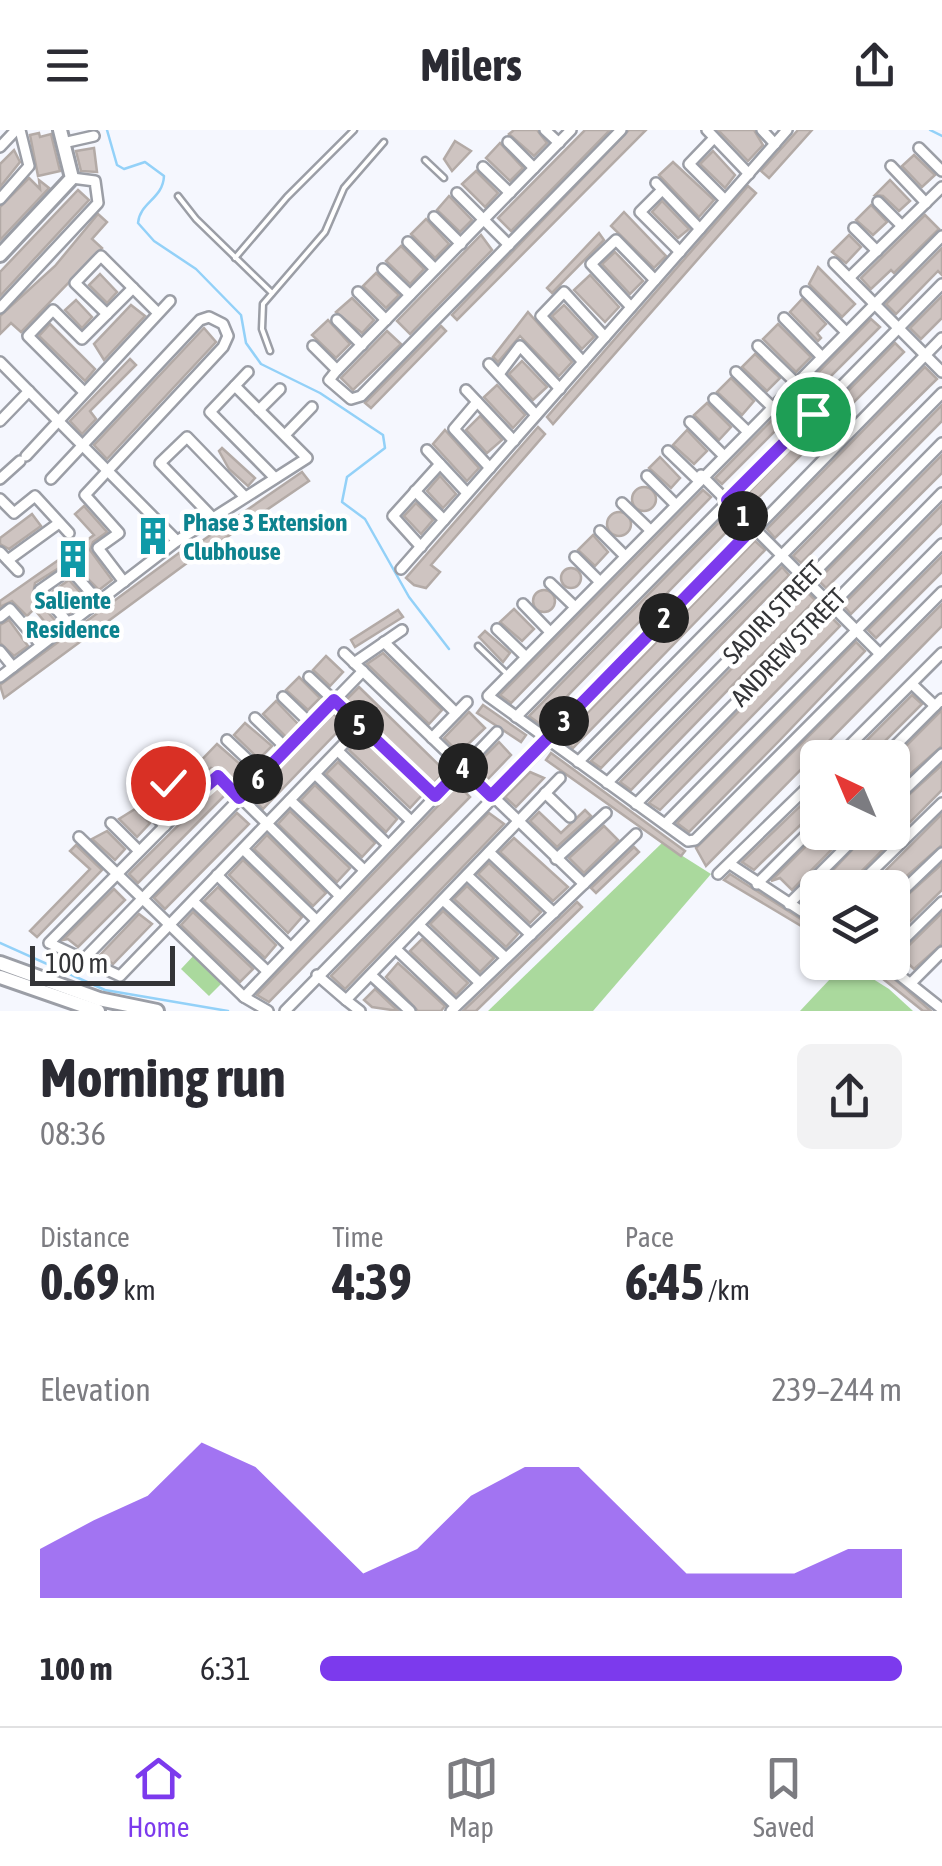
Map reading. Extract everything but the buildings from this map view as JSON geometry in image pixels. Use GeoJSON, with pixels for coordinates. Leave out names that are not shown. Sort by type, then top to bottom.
{"type":"FeatureCollection","features":[{"type":"Feature","properties":{"kind":"main road"},"geometry":{"type":"LineString","coordinates":[[0,255],[72,178],[62,136]]}},
{"type":"Feature","properties":{"kind":"main road"},"geometry":{"type":"LineString","coordinates":[[0,963],[99,1000],[157,1011]]}},
{"type":"Feature","properties":{"kind":"main road"},"geometry":{"type":"LineString","coordinates":[[0,978],[98,1011]]}},
{"type":"Feature","properties":{"kind":"street"},"geometry":{"type":"LineString","coordinates":[[0,148],[18,130],[29,166],[0,199]]}},
{"type":"Feature","properties":{"kind":"street"},"geometry":{"type":"LineString","coordinates":[[545,130],[558,143]]}},
{"type":"Feature","properties":{"kind":"street"},"geometry":{"type":"LineString","coordinates":[[572,130],[337,370],[330,382],[350,399],[358,399],[621,130]]}},
{"type":"Feature","properties":{"kind":"street"},"geometry":{"type":"LineString","coordinates":[[762,130],[775,144]]}},
{"type":"Feature","properties":{"kind":"street"},"geometry":{"type":"LineString","coordinates":[[401,569],[788,130]]}},
{"type":"Feature","properties":{"kind":"street"},"geometry":{"type":"LineString","coordinates":[[725,200],[689,164],[710,134],[749,174]]}},
{"type":"Feature","properties":{"kind":"street"},"geometry":{"type":"LineString","coordinates":[[62,136],[94,136]]}},
{"type":"Feature","properties":{"kind":"street"},"geometry":{"type":"LineString","coordinates":[[508,142],[534,168]]}},
{"type":"Feature","properties":{"kind":"street"},"geometry":{"type":"LineString","coordinates":[[920,148],[942,171]]}},
{"type":"Feature","properties":{"kind":"street"},"geometry":{"type":"LineString","coordinates":[[891,166],[926,202]]}},
{"type":"Feature","properties":{"kind":"street"},"geometry":{"type":"LineString","coordinates":[[483,167],[510,193]]}},
{"type":"Feature","properties":{"kind":"street"},"geometry":{"type":"LineString","coordinates":[[0,308],[98,203],[94,181],[72,178]]}},
{"type":"Feature","properties":{"kind":"street"},"geometry":{"type":"LineString","coordinates":[[850,278],[942,186]]}},
{"type":"Feature","properties":{"kind":"street"},"geometry":{"type":"LineString","coordinates":[[680,252],[640,212],[659,187],[700,229]]}},
{"type":"Feature","properties":{"kind":"street"},"geometry":{"type":"LineString","coordinates":[[457,194],[509,245]]}},
{"type":"Feature","properties":{"kind":"street"},"geometry":{"type":"LineString","coordinates":[[878,202],[902,226]]}},
{"type":"Feature","properties":{"kind":"street"},"geometry":{"type":"LineString","coordinates":[[434,217],[460,244]]}},
{"type":"Feature","properties":{"kind":"street"},"geometry":{"type":"LineString","coordinates":[[854,228],[877,251]]}},
{"type":"Feature","properties":{"kind":"street"},"geometry":{"type":"LineString","coordinates":[[942,236],[699,477],[488,696],[688,840],[702,836],[942,592]]}},
{"type":"Feature","properties":{"kind":"street"},"geometry":{"type":"LineString","coordinates":[[631,307],[592,264],[616,240],[655,280]]}},
{"type":"Feature","properties":{"kind":"street"},"geometry":{"type":"LineString","coordinates":[[408,242],[436,269]]}},
{"type":"Feature","properties":{"kind":"street"},"geometry":{"type":"LineString","coordinates":[[107,314],[75,283],[101,256],[158,313]]}},
{"type":"Feature","properties":{"kind":"street"},"geometry":{"type":"LineString","coordinates":[[834,263],[942,372]]}},
{"type":"Feature","properties":{"kind":"street"},"geometry":{"type":"LineString","coordinates":[[383,268],[410,296]]}},
{"type":"Feature","properties":{"kind":"street"},"geometry":{"type":"LineString","coordinates":[[516,717],[942,284]]}},
{"type":"Feature","properties":{"kind":"street"},"geometry":{"type":"LineString","coordinates":[[84,392],[28,336],[52,310],[82,339],[133,288]]}},
{"type":"Feature","properties":{"kind":"street"},"geometry":{"type":"LineString","coordinates":[[358,292],[386,320]]}},
{"type":"Feature","properties":{"kind":"street"},"geometry":{"type":"LineString","coordinates":[[583,362],[541,316],[564,292],[605,337]]}},
{"type":"Feature","properties":{"kind":"street"},"geometry":{"type":"LineString","coordinates":[[806,292],[846,331]]}},
{"type":"Feature","properties":{"kind":"street"},"geometry":{"type":"LineString","coordinates":[[0,479],[170,301]]}},
{"type":"Feature","properties":{"kind":"street"},"geometry":{"type":"LineString","coordinates":[[51,479],[200,320],[209,317],[223,324],[228,336],[223,347],[85,495],[120,533],[98,548],[124,582]]}},
{"type":"Feature","properties":{"kind":"street"},"geometry":{"type":"LineString","coordinates":[[784,318],[821,356]]}},
{"type":"Feature","properties":{"kind":"street"},"geometry":{"type":"LineString","coordinates":[[337,320],[362,345]]}},
{"type":"Feature","properties":{"kind":"street"},"geometry":{"type":"LineString","coordinates":[[285,1011],[546,739],[942,338]]}},
{"type":"Feature","properties":{"kind":"street"},"geometry":{"type":"LineString","coordinates":[[313,346],[337,370]]}},
{"type":"Feature","properties":{"kind":"street"},"geometry":{"type":"LineString","coordinates":[[499,374],[520,346],[560,388]]}},
{"type":"Feature","properties":{"kind":"street"},"geometry":{"type":"LineString","coordinates":[[758,346],[795,382]]}},
{"type":"Feature","properties":{"kind":"street"},"geometry":{"type":"LineString","coordinates":[[0,362],[177,541]]}},
{"type":"Feature","properties":{"kind":"street"},"geometry":{"type":"LineString","coordinates":[[489,364],[536,415]]}},
{"type":"Feature","properties":{"kind":"street"},"geometry":{"type":"LineString","coordinates":[[248,372],[210,412],[275,478]]}},
{"type":"Feature","properties":{"kind":"street"},"geometry":{"type":"LineString","coordinates":[[736,372],[771,406]]}},
{"type":"Feature","properties":{"kind":"street"},"geometry":{"type":"LineString","coordinates":[[0,677],[177,541],[307,458],[235,386]]}},
{"type":"Feature","properties":{"kind":"street"},"geometry":{"type":"LineString","coordinates":[[260,410],[280,389]]}},
{"type":"Feature","properties":{"kind":"street"},"geometry":{"type":"LineString","coordinates":[[466,390],[514,441]]}},
{"type":"Feature","properties":{"kind":"street"},"geometry":{"type":"LineString","coordinates":[[0,420],[30,391]]}},
{"type":"Feature","properties":{"kind":"street"},"geometry":{"type":"LineString","coordinates":[[578,762],[942,393]]}},
{"type":"Feature","properties":{"kind":"street"},"geometry":{"type":"LineString","coordinates":[[714,399],[746,430]]}},
{"type":"Feature","properties":{"kind":"street"},"geometry":{"type":"LineString","coordinates":[[477,402],[454,429],[490,468]]}},
{"type":"Feature","properties":{"kind":"street"},"geometry":{"type":"LineString","coordinates":[[284,435],[312,407]]}},
{"type":"Feature","properties":{"kind":"street"},"geometry":{"type":"LineString","coordinates":[[690,422],[722,454]]}},
{"type":"Feature","properties":{"kind":"street"},"geometry":{"type":"LineString","coordinates":[[214,518],[160,463],[187,437],[245,497]]}},
{"type":"Feature","properties":{"kind":"street","name":"SADIRI STREET"},"geometry":{"type":"LineString","coordinates":[[607,782],[942,443]]}},
{"type":"Feature","properties":{"kind":"street"},"geometry":{"type":"LineString","coordinates":[[427,450],[468,493]]}},
{"type":"Feature","properties":{"kind":"street"},"geometry":{"type":"LineString","coordinates":[[668,451],[727,500],[880,654]]}},
{"type":"Feature","properties":{"kind":"street"},"geometry":{"type":"LineString","coordinates":[[420,546],[397,529],[393,516],[440,464]]}},
{"type":"Feature","properties":{"kind":"street"},"geometry":{"type":"LineString","coordinates":[[646,476],[674,503]]}},
{"type":"Feature","properties":{"kind":"street"},"geometry":{"type":"LineString","coordinates":[[415,491],[444,520]]}},
{"type":"Feature","properties":{"kind":"street","name":"ANDREW STREET"},"geometry":{"type":"LineString","coordinates":[[636,804],[942,493]]}},
{"type":"Feature","properties":{"kind":"street"},"geometry":{"type":"LineString","coordinates":[[0,499],[14,513],[34,496],[69,533]]}},
{"type":"Feature","properties":{"kind":"street"},"geometry":{"type":"LineString","coordinates":[[622,503],[649,529]]}},
{"type":"Feature","properties":{"kind":"street"},"geometry":{"type":"LineString","coordinates":[[18,571],[4,556],[60,523]]}},
{"type":"Feature","properties":{"kind":"street"},"geometry":{"type":"LineString","coordinates":[[600,531],[624,555]]}},
{"type":"Feature","properties":{"kind":"street"},"geometry":{"type":"LineString","coordinates":[[665,824],[942,544]]}},
{"type":"Feature","properties":{"kind":"street"},"geometry":{"type":"LineString","coordinates":[[575,557],[599,581]]}},
{"type":"Feature","properties":{"kind":"street"},"geometry":{"type":"LineString","coordinates":[[69,624],[40,590],[70,569],[98,602]]}},
{"type":"Feature","properties":{"kind":"street"},"geometry":{"type":"LineString","coordinates":[[550,583],[574,606]]}},
{"type":"Feature","properties":{"kind":"street"},"geometry":{"type":"LineString","coordinates":[[523,604],[550,632]]}},
{"type":"Feature","properties":{"kind":"street"},"geometry":{"type":"LineString","coordinates":[[0,617],[10,610],[41,645]]}},
{"type":"Feature","properties":{"kind":"street"},"geometry":{"type":"LineString","coordinates":[[497,629],[526,658]]}},
{"type":"Feature","properties":{"kind":"street"},"geometry":{"type":"LineString","coordinates":[[354,662],[402,630]]}},
{"type":"Feature","properties":{"kind":"street"},"geometry":{"type":"LineString","coordinates":[[384,642],[456,712]]}},
{"type":"Feature","properties":{"kind":"street"},"geometry":{"type":"LineString","coordinates":[[0,651],[13,666]]}},
{"type":"Feature","properties":{"kind":"street"},"geometry":{"type":"LineString","coordinates":[[344,653],[584,884]]}},
{"type":"Feature","properties":{"kind":"street"},"geometry":{"type":"LineString","coordinates":[[855,740],[942,653]]}},
{"type":"Feature","properties":{"kind":"street"},"geometry":{"type":"LineString","coordinates":[[84,959],[363,671]]}},
{"type":"Feature","properties":{"kind":"street"},"geometry":{"type":"LineString","coordinates":[[309,676],[435,796]]}},
{"type":"Feature","properties":{"kind":"street"},"geometry":{"type":"LineString","coordinates":[[902,740],[939,702],[912,684]]}},
{"type":"Feature","properties":{"kind":"street"},"geometry":{"type":"LineString","coordinates":[[282,697],[311,724]]}},
{"type":"Feature","properties":{"kind":"street"},"geometry":{"type":"LineString","coordinates":[[432,738],[468,702]]}},
{"type":"Feature","properties":{"kind":"street"},"geometry":{"type":"LineString","coordinates":[[255,718],[287,749]]}},
{"type":"Feature","properties":{"kind":"street"},"geometry":{"type":"LineString","coordinates":[[340,896],[266,825],[239,798],[214,776],[49,943],[120,976],[243,849],[266,825],[290,800],[314,774],[338,751],[361,726]]}},
{"type":"Feature","properties":{"kind":"street"},"geometry":{"type":"LineString","coordinates":[[244,997],[497,732]]}},
{"type":"Feature","properties":{"kind":"street"},"geometry":{"type":"LineString","coordinates":[[227,740],[263,774]]}},
{"type":"Feature","properties":{"kind":"street"},"geometry":{"type":"LineString","coordinates":[[338,751],[411,821]]}},
{"type":"Feature","properties":{"kind":"street"},"geometry":{"type":"LineString","coordinates":[[910,785],[942,754]]}},
{"type":"Feature","properties":{"kind":"street"},"geometry":{"type":"LineString","coordinates":[[314,774],[388,845]]}},
{"type":"Feature","properties":{"kind":"street"},"geometry":{"type":"LineString","coordinates":[[346,1000],[560,778]]}},
{"type":"Feature","properties":{"kind":"street"},"geometry":{"type":"LineString","coordinates":[[168,783],[188,802]]}},
{"type":"Feature","properties":{"kind":"street"},"geometry":{"type":"LineString","coordinates":[[545,793],[570,816]]}},
{"type":"Feature","properties":{"kind":"street"},"geometry":{"type":"LineString","coordinates":[[718,874],[800,795]]}},
{"type":"Feature","properties":{"kind":"street"},"geometry":{"type":"LineString","coordinates":[[290,800],[364,870]]}},
{"type":"Feature","properties":{"kind":"street"},"geometry":{"type":"LineString","coordinates":[[140,802],[165,826]]}},
{"type":"Feature","properties":{"kind":"street"},"geometry":{"type":"LineString","coordinates":[[873,870],[942,803]]}},
{"type":"Feature","properties":{"kind":"street"},"geometry":{"type":"LineString","coordinates":[[556,859],[606,812]]}},
{"type":"Feature","properties":{"kind":"street"},"geometry":{"type":"LineString","coordinates":[[111,823],[140,850]]}},
{"type":"Feature","properties":{"kind":"street"},"geometry":{"type":"LineString","coordinates":[[396,949],[454,1008],[636,834]]}},
{"type":"Feature","properties":{"kind":"street"},"geometry":{"type":"LineString","coordinates":[[79,837],[244,997],[268,1011]]}},
{"type":"Feature","properties":{"kind":"street"},"geometry":{"type":"LineString","coordinates":[[757,884],[800,841]]}},
{"type":"Feature","properties":{"kind":"street"},"geometry":{"type":"LineString","coordinates":[[243,849],[316,920]]}},
{"type":"Feature","properties":{"kind":"street"},"geometry":{"type":"LineString","coordinates":[[789,904],[843,850]]}},
{"type":"Feature","properties":{"kind":"street"},"geometry":{"type":"LineString","coordinates":[[489,852],[554,913]]}},
{"type":"Feature","properties":{"kind":"street"},"geometry":{"type":"LineString","coordinates":[[910,884],[942,853]]}},
{"type":"Feature","properties":{"kind":"street"},"geometry":{"type":"LineString","coordinates":[[730,864],[800,911]]}},
{"type":"Feature","properties":{"kind":"street"},"geometry":{"type":"LineString","coordinates":[[217,875],[290,947]]}},
{"type":"Feature","properties":{"kind":"street"},"geometry":{"type":"LineString","coordinates":[[467,875],[531,935]]}},
{"type":"Feature","properties":{"kind":"street"},"geometry":{"type":"LineString","coordinates":[[444,900],[506,958]]}},
{"type":"Feature","properties":{"kind":"street"},"geometry":{"type":"LineString","coordinates":[[193,901],[267,971]]}},
{"type":"Feature","properties":{"kind":"street"},"geometry":{"type":"LineString","coordinates":[[910,933],[942,902]]}},
{"type":"Feature","properties":{"kind":"street"},"geometry":{"type":"LineString","coordinates":[[419,925],[480,982]]}},
{"type":"Feature","properties":{"kind":"street"},"geometry":{"type":"LineString","coordinates":[[911,983],[942,952]]}},
{"type":"Feature","properties":{"kind":"street"},"geometry":{"type":"LineString","coordinates":[[372,975],[410,1011]]}},
{"type":"Feature","properties":{"kind":"street"},"geometry":{"type":"LineString","coordinates":[[317,976],[360,1011]]}},
{"type":"Feature","properties":{"kind":"street"},"geometry":{"type":"LineString","coordinates":[[907,980],[941,1006]]}},
{"type":"Feature","properties":{"kind":"lane"},"geometry":{"type":"LineString","coordinates":[[236,258],[288,197],[354,130]]}},
{"type":"Feature","properties":{"kind":"lane"},"geometry":{"type":"LineString","coordinates":[[270,351],[260,315],[272,293],[325,232],[344,188],[384,142]]}},
{"type":"Feature","properties":{"kind":"lane"},"geometry":{"type":"LineString","coordinates":[[425,160],[444,178]]}},
{"type":"Feature","properties":{"kind":"lane"},"geometry":{"type":"LineString","coordinates":[[178,196],[272,293]]}},
{"type":"Feature","properties":{"kind":"lane"},"geometry":{"type":"LineString","coordinates":[[478,646],[508,675]]}},
{"type":"Feature","properties":{"kind":"green space"},"geometry":{"type":"Polygon","coordinates":[[[662,843],[711,874],[593,1011],[488,1011],[662,843]]]}},
{"type":"Feature","properties":{"kind":"green space"},"geometry":{"type":"Polygon","coordinates":[[[196,953],[224,981],[209,996],[181,969],[196,953]]]}},
{"type":"Feature","properties":{"kind":"green space"},"geometry":{"type":"Polygon","coordinates":[[[829,980],[875,980],[913,1011],[800,1011],[829,980]]]}},
{"type":"Feature","properties":{"kind":"waterway"},"geometry":{"type":"LineString","coordinates":[[107,130],[117,165],[124,169],[145,162],[164,176],[160,190],[143,210],[138,223],[154,241],[196,269],[241,315],[246,343],[261,364],[320,393],[383,435],[385,448],[347,477],[342,502],[365,519],[409,597],[449,649]]}},
{"type":"Feature","properties":{"kind":"waterway"},"geometry":{"type":"LineString","coordinates":[[930,130],[942,136]]}},
{"type":"Feature","properties":{"kind":"waterway"},"geometry":{"type":"LineString","coordinates":[[0,943],[105,990],[228,1011]]}},
{"type":"Feature","properties":{"kind":"place","name":"Phase 3 Extension Clubhouse"},"geometry":{"type":"Point","coordinates":[153,536]}},
{"type":"Feature","properties":{"kind":"place","name":"Saliente Residence"},"geometry":{"type":"Point","coordinates":[73,559]}},
{"type":"Feature","properties":{"kind":"route"},"geometry":{"type":"LineString","coordinates":[[168,783],[188,802],[210,778],[218,776],[239,798],[334,700],[435,796],[462,768],[491,796],[754,527],[727,500],[813,414]]}}]}
